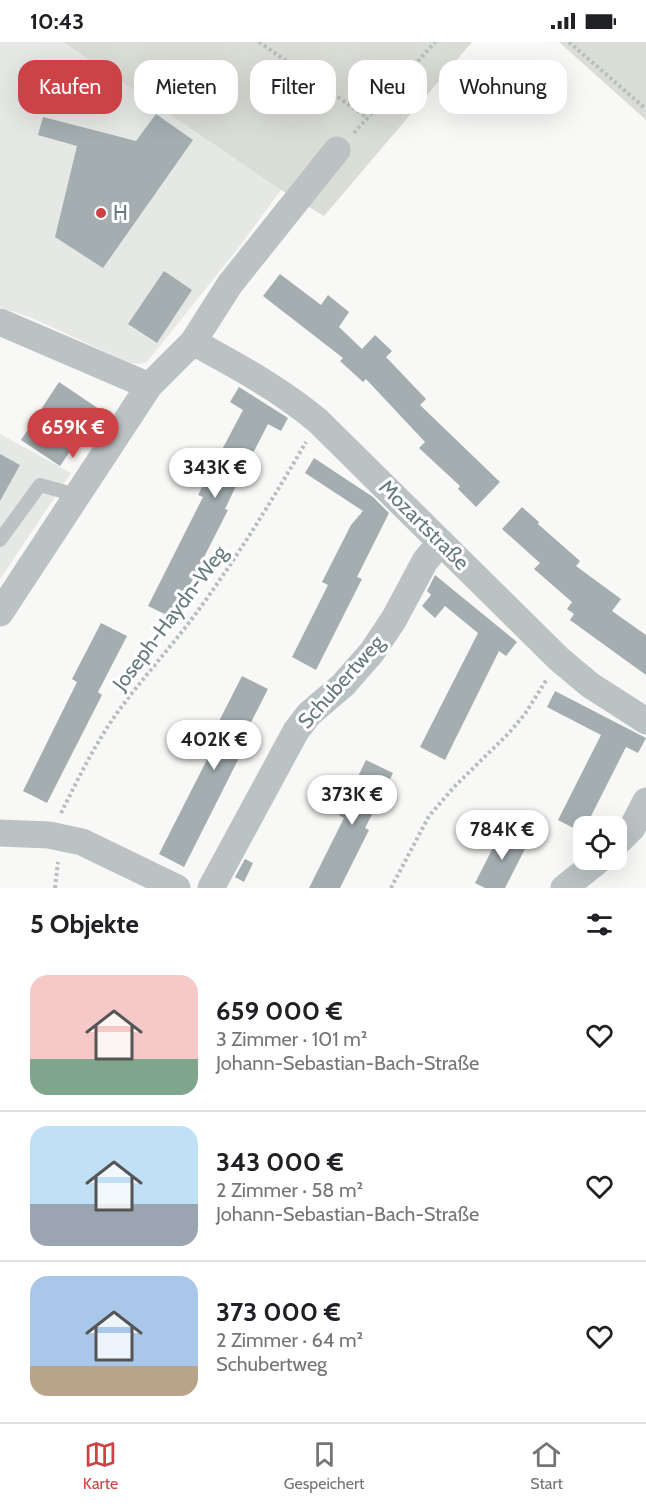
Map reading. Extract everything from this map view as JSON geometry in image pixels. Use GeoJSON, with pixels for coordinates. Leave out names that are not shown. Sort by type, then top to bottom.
{"type":"FeatureCollection","features":[{"type":"Feature","properties":{"kind":"street"},"geometry":{"type":"LineString","coordinates":[[0,613],[149,386],[193,342],[237,275],[337,150]]}},
{"type":"Feature","properties":{"kind":"street"},"geometry":{"type":"LineString","coordinates":[[0,322],[149,386]]}},
{"type":"Feature","properties":{"kind":"street","name":"Mozartstraße"},"geometry":{"type":"LineString","coordinates":[[193,342],[279,390],[318,421],[559,659],[590,685],[646,721]]}},
{"type":"Feature","properties":{"kind":"street","name":"Schubertweg"},"geometry":{"type":"LineString","coordinates":[[211,888],[296,730],[309,714],[343,685],[372,652],[394,619],[425,561],[441,542]]}},
{"type":"Feature","properties":{"kind":"street"},"geometry":{"type":"LineString","coordinates":[[627,833],[646,801]]}},
{"type":"Feature","properties":{"kind":"street"},"geometry":{"type":"LineString","coordinates":[[0,833],[49,834],[82,842],[177,888]]}},
{"type":"Feature","properties":{"kind":"street"},"geometry":{"type":"LineString","coordinates":[[564,888],[586,870]]}},
{"type":"Feature","properties":{"kind":"lane"},"geometry":{"type":"LineString","coordinates":[[0,540],[40,484],[76,495]]}},
{"type":"Feature","properties":{"kind":"path"},"geometry":{"type":"LineString","coordinates":[[259,42],[368,118]]}},
{"type":"Feature","properties":{"kind":"path"},"geometry":{"type":"LineString","coordinates":[[337,150],[435,42]]}},
{"type":"Feature","properties":{"kind":"path"},"geometry":{"type":"LineString","coordinates":[[569,42],[646,108]]}},
{"type":"Feature","properties":{"kind":"path","name":"Joseph-Haydn-Weg"},"geometry":{"type":"LineString","coordinates":[[49,834],[86,764],[116,714],[159,657],[180,634],[224,574],[257,526],[318,421]]}},
{"type":"Feature","properties":{"kind":"path"},"geometry":{"type":"LineString","coordinates":[[391,888],[429,816],[455,786],[508,734],[530,706],[559,659]]}},
{"type":"Feature","properties":{"kind":"shaded area"},"geometry":{"type":"Polygon","coordinates":[[[0,42],[63,42],[90,60],[18,60],[18,114],[122,114],[122,82],[134,90],[134,114],[169,114],[281,190],[236,251],[147,362],[130,363],[32,318],[0,307],[0,42]]]}},
{"type":"Feature","properties":{"kind":"shaded area"},"geometry":{"type":"Polygon","coordinates":[[[63,42],[472,42],[457,60],[439,60],[439,81],[427,95],[427,60],[348,60],[348,114],[411,114],[324,216],[281,190],[169,114],[238,114],[238,60],[134,60],[134,90],[122,82],[122,60],[90,60],[63,42]]]}},
{"type":"Feature","properties":{"kind":"shaded area"},"geometry":{"type":"Polygon","coordinates":[[[559,42],[646,42],[646,120],[559,42]]]}},
{"type":"Feature","properties":{"kind":"shaded area"},"geometry":{"type":"Polygon","coordinates":[[[0,434],[71,473],[0,579],[0,434]]]}},
{"type":"Feature","properties":{"kind":"building","name":"H"},"geometry":{"type":"Polygon","coordinates":[[[156,114],[193,140],[103,268],[55,237],[77,146],[38,135],[43,117],[136,141],[156,114]]]}},
{"type":"Feature","properties":{"kind":"building"},"geometry":{"type":"Polygon","coordinates":[[[164,271],[192,290],[157,343],[128,324],[164,271]]]}},
{"type":"Feature","properties":{"kind":"building"},"geometry":{"type":"Polygon","coordinates":[[[280,274],[321,305],[328,295],[349,312],[339,327],[362,349],[375,335],[392,351],[386,357],[426,399],[420,405],[500,482],[476,507],[458,489],[460,486],[419,448],[425,442],[366,379],[363,382],[340,361],[343,358],[263,296],[280,274]]]}},
{"type":"Feature","properties":{"kind":"building"},"geometry":{"type":"Polygon","coordinates":[[[59,382],[99,409],[60,466],[21,440],[59,382]]]}},
{"type":"Feature","properties":{"kind":"building"},"geometry":{"type":"Polygon","coordinates":[[[239,387],[288,418],[281,431],[268,424],[225,509],[228,510],[173,618],[148,606],[203,497],[198,495],[243,410],[230,402],[239,387]]]}},
{"type":"Feature","properties":{"kind":"building"},"geometry":{"type":"Polygon","coordinates":[[[0,454],[20,465],[0,501],[0,454]]]}},
{"type":"Feature","properties":{"kind":"building"},"geometry":{"type":"Polygon","coordinates":[[[314,458],[373,497],[389,513],[357,577],[362,579],[316,670],[292,657],[328,585],[322,582],[351,525],[363,511],[305,473],[314,458]]]}},
{"type":"Feature","properties":{"kind":"building"},"geometry":{"type":"Polygon","coordinates":[[[522,507],[580,561],[576,566],[621,599],[612,611],[646,635],[646,675],[570,620],[574,614],[567,609],[572,602],[534,569],[540,563],[502,529],[522,507]]]}},
{"type":"Feature","properties":{"kind":"building"},"geometry":{"type":"Polygon","coordinates":[[[435,575],[517,642],[506,656],[499,651],[445,760],[420,747],[478,633],[445,606],[435,618],[422,606],[431,595],[427,591],[435,575]]]}},
{"type":"Feature","properties":{"kind":"building"},"geometry":{"type":"Polygon","coordinates":[[[101,623],[127,636],[98,692],[102,695],[47,803],[23,791],[77,682],[72,679],[101,623]]]}},
{"type":"Feature","properties":{"kind":"building"},"geometry":{"type":"Polygon","coordinates":[[[242,676],[268,689],[239,746],[244,748],[184,867],[159,854],[219,736],[213,733],[242,676]]]}},
{"type":"Feature","properties":{"kind":"building"},"geometry":{"type":"Polygon","coordinates":[[[555,691],[646,738],[638,753],[626,747],[591,816],[573,816],[573,828],[558,820],[601,735],[547,707],[555,691]]]}},
{"type":"Feature","properties":{"kind":"building"},"geometry":{"type":"Polygon","coordinates":[[[366,760],[393,773],[365,828],[369,830],[340,888],[309,888],[344,818],[339,815],[366,760]]]}},
{"type":"Feature","properties":{"kind":"building"},"geometry":{"type":"Polygon","coordinates":[[[503,828],[529,841],[505,888],[485,888],[475,883],[503,828]]]}},
{"type":"Feature","properties":{"kind":"building"},"geometry":{"type":"Polygon","coordinates":[[[245,859],[253,863],[244,882],[235,877],[245,859]]]}},
{"type":"Feature","properties":{"kind":"place","name":"H"},"geometry":{"type":"Point","coordinates":[101,213]}}]}
